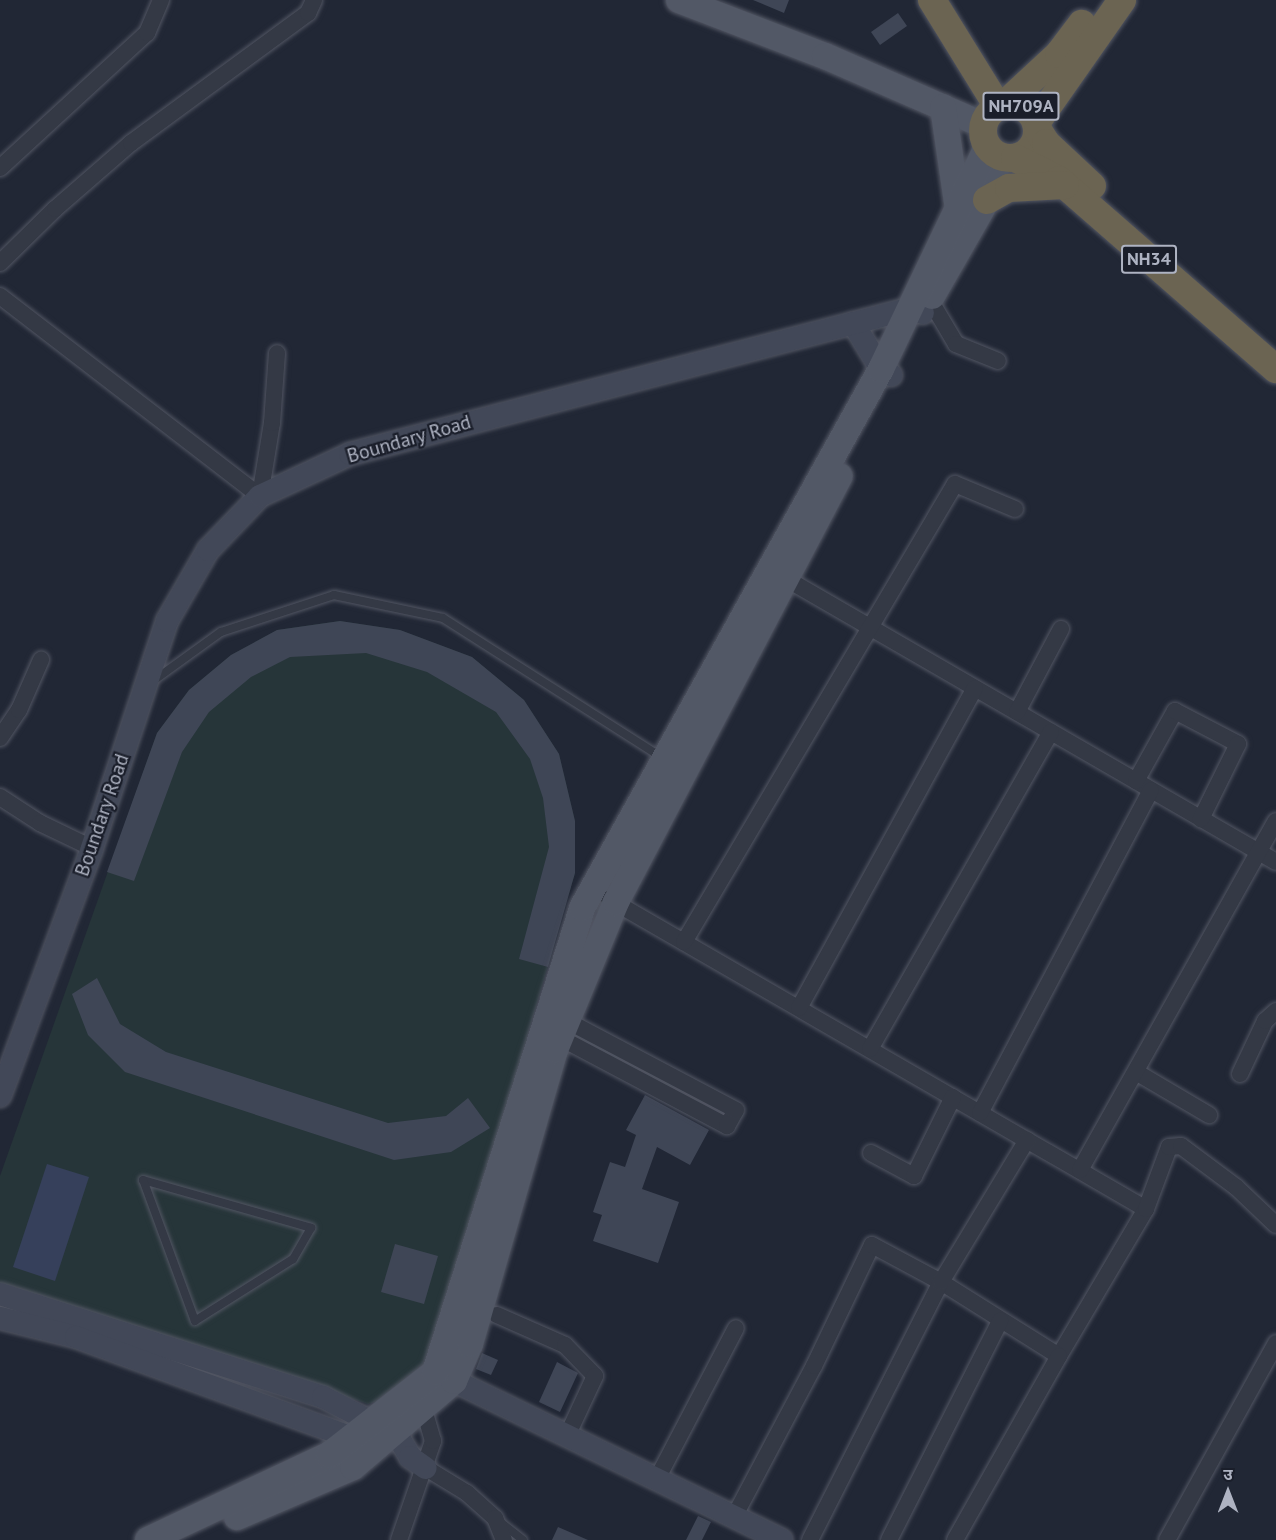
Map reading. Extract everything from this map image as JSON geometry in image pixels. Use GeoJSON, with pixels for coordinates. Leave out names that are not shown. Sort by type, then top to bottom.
{"type":"FeatureCollection","features":[{"type":"Feature","properties":{"kind":"highway","name":"NH709A"},"geometry":{"type":"LineString","coordinates":[[932,0],[998,133],[1034,145],[1037,126],[1027,110],[998,133]]}},
{"type":"Feature","properties":{"kind":"highway"},"geometry":{"type":"LineString","coordinates":[[998,133],[1100,0]]}},
{"type":"Feature","properties":{"kind":"highway"},"geometry":{"type":"LineString","coordinates":[[1037,126],[1122,0]]}},
{"type":"Feature","properties":{"kind":"highway","name":"NH34"},"geometry":{"type":"LineString","coordinates":[[1037,126],[1046,143],[1276,369]]}},
{"type":"Feature","properties":{"kind":"highway","name":"NH34"},"geometry":{"type":"LineString","coordinates":[[998,133],[1276,346]]}},
{"type":"Feature","properties":{"kind":"highway"},"geometry":{"type":"LineString","coordinates":[[987,200],[1009,188],[1065,185]]}},
{"type":"Feature","properties":{"kind":"main road"},"geometry":{"type":"LineString","coordinates":[[679,0],[943,107],[998,133]]}},
{"type":"Feature","properties":{"kind":"main road"},"geometry":{"type":"LineString","coordinates":[[943,107],[957,203]]}},
{"type":"Feature","properties":{"kind":"main road"},"geometry":{"type":"LineString","coordinates":[[148,1540],[373,1435],[423,1407],[470,1344],[487,1244],[556,1029],[591,892],[674,765],[922,307],[987,200],[998,133]]}},
{"type":"Feature","properties":{"kind":"main road"},"geometry":{"type":"LineString","coordinates":[[922,307],[957,203],[998,133]]}},
{"type":"Feature","properties":{"kind":"main road"},"geometry":{"type":"LineString","coordinates":[[556,1029],[616,902],[674,765]]}},
{"type":"Feature","properties":{"kind":"main road"},"geometry":{"type":"LineString","coordinates":[[184,1540],[353,1467],[373,1435],[445,1376]]}},
{"type":"Feature","properties":{"kind":"street"},"geometry":{"type":"LineString","coordinates":[[0,168],[147,33],[161,0]]}},
{"type":"Feature","properties":{"kind":"street"},"geometry":{"type":"LineString","coordinates":[[0,263],[55,209],[131,144],[308,13],[314,0]]}},
{"type":"Feature","properties":{"kind":"street"},"geometry":{"type":"LineString","coordinates":[[0,296],[260,496],[272,423],[277,353]]}},
{"type":"Feature","properties":{"kind":"street"},"geometry":{"type":"LineString","coordinates":[[922,307],[956,344],[998,361]]}},
{"type":"Feature","properties":{"kind":"street","name":"Boundary Road"},"geometry":{"type":"LineString","coordinates":[[0,1096],[92,848],[167,621],[208,550],[260,496],[350,453],[922,307]]}},
{"type":"Feature","properties":{"kind":"street"},"geometry":{"type":"LineString","coordinates":[[853,323],[886,372]]}},
{"type":"Feature","properties":{"kind":"street"},"geometry":{"type":"LineString","coordinates":[[684,942],[955,484],[1015,509]]}},
{"type":"Feature","properties":{"kind":"street"},"geometry":{"type":"LineString","coordinates":[[778,574],[1276,862]]}},
{"type":"Feature","properties":{"kind":"street"},"geometry":{"type":"LineString","coordinates":[[1017,712],[1061,629]]}},
{"type":"Feature","properties":{"kind":"street"},"geometry":{"type":"LineString","coordinates":[[0,738],[19,710],[41,660]]}},
{"type":"Feature","properties":{"kind":"street"},"geometry":{"type":"LineString","coordinates":[[799,1008],[975,688]]}},
{"type":"Feature","properties":{"kind":"street"},"geometry":{"type":"LineString","coordinates":[[980,1113],[1143,785],[1175,711],[1238,744],[1201,819]]}},
{"type":"Feature","properties":{"kind":"street"},"geometry":{"type":"LineString","coordinates":[[870,1049],[1051,732]]}},
{"type":"Feature","properties":{"kind":"street"},"geometry":{"type":"LineString","coordinates":[[0,797],[40,823],[92,848]]}},
{"type":"Feature","properties":{"kind":"street"},"geometry":{"type":"LineString","coordinates":[[1080,1170],[1276,821]]}},
{"type":"Feature","properties":{"kind":"street"},"geometry":{"type":"LineString","coordinates":[[591,892],[616,902],[1146,1209]]}},
{"type":"Feature","properties":{"kind":"street"},"geometry":{"type":"LineString","coordinates":[[1240,1074],[1265,1021],[1276,1011]]}},
{"type":"Feature","properties":{"kind":"street"},"geometry":{"type":"LineString","coordinates":[[556,1029],[736,1110],[727,1126],[556,1029]]}},
{"type":"Feature","properties":{"kind":"street"},"geometry":{"type":"LineString","coordinates":[[1136,1072],[1209,1115]]}},
{"type":"Feature","properties":{"kind":"street"},"geometry":{"type":"LineString","coordinates":[[871,1153],[914,1176],[953,1097]]}},
{"type":"Feature","properties":{"kind":"street"},"geometry":{"type":"LineString","coordinates":[[810,1540],[941,1282],[1027,1140]]}},
{"type":"Feature","properties":{"kind":"street"},"geometry":{"type":"LineString","coordinates":[[955,1540],[1059,1356],[1146,1209],[1169,1147],[1181,1146],[1236,1187],[1276,1225]]}},
{"type":"Feature","properties":{"kind":"street"},"geometry":{"type":"LineString","coordinates":[[734,1516],[814,1366],[872,1245],[941,1282],[1059,1356]]}},
{"type":"Feature","properties":{"kind":"street"},"geometry":{"type":"LineString","coordinates":[[0,1294],[323,1397],[373,1435],[467,1493],[495,1518],[504,1540]]}},
{"type":"Feature","properties":{"kind":"street"},"geometry":{"type":"LineString","coordinates":[[497,1315],[565,1345],[595,1376],[567,1436]]}},
{"type":"Feature","properties":{"kind":"street"},"geometry":{"type":"LineString","coordinates":[[0,1318],[76,1337],[373,1435]]}},
{"type":"Feature","properties":{"kind":"street"},"geometry":{"type":"LineString","coordinates":[[889,1540],[1000,1321]]}},
{"type":"Feature","properties":{"kind":"street"},"geometry":{"type":"LineString","coordinates":[[657,1479],[736,1328]]}},
{"type":"Feature","properties":{"kind":"street"},"geometry":{"type":"LineString","coordinates":[[1167,1540],[1276,1343]]}},
{"type":"Feature","properties":{"kind":"street"},"geometry":{"type":"LineString","coordinates":[[445,1376],[782,1540]]}},
{"type":"Feature","properties":{"kind":"street"},"geometry":{"type":"LineString","coordinates":[[399,1540],[418,1463],[433,1441],[423,1407]]}},
{"type":"Feature","properties":{"kind":"lane"},"geometry":{"type":"LineString","coordinates":[[146,686],[221,632],[334,595],[443,618],[674,765]]}},
{"type":"Feature","properties":{"kind":"lane"},"geometry":{"type":"LineString","coordinates":[[143,1180],[311,1228],[293,1259],[195,1321],[187,1299],[143,1180]]}},
{"type":"Feature","properties":{"kind":"lane"},"geometry":{"type":"LineString","coordinates":[[495,1518],[523,1540]]}},
{"type":"Feature","properties":{"kind":"shaded area"},"geometry":{"type":"Polygon","coordinates":[[[340,621],[400,630],[472,657],[524,700],[559,754],[575,821],[575,873],[433,1361],[410,1392],[368,1404],[0,1285],[0,1176],[157,733],[189,690],[231,655],[277,630],[340,621]]]}},
{"type":"Feature","properties":{"kind":"water"},"geometry":{"type":"Polygon","coordinates":[[[47,1164],[89,1177],[55,1281],[13,1267],[47,1164]]]}},
{"type":"Feature","properties":{"kind":"building"},"geometry":{"type":"Polygon","coordinates":[[[753,0],[789,0],[784,13],[753,0]]]}},
{"type":"Feature","properties":{"kind":"building"},"geometry":{"type":"Polygon","coordinates":[[[898,13],[907,26],[880,45],[871,32],[898,13]]]}},
{"type":"Feature","properties":{"kind":"building"},"geometry":{"type":"Polygon","coordinates":[[[340,621],[400,630],[472,657],[524,700],[559,754],[575,821],[575,873],[548,967],[519,959],[549,847],[543,798],[530,759],[496,712],[427,672],[366,653],[290,657],[251,677],[209,712],[182,752],[134,881],[107,872],[157,733],[189,690],[231,655],[277,630],[340,621]]]}},
{"type":"Feature","properties":{"kind":"building"},"geometry":{"type":"Polygon","coordinates":[[[97,978],[120,1024],[166,1052],[388,1123],[446,1116],[468,1098],[490,1128],[451,1152],[394,1160],[125,1072],[88,1035],[72,994],[97,978]]]}},
{"type":"Feature","properties":{"kind":"building"},"geometry":{"type":"Polygon","coordinates":[[[645,1095],[709,1130],[690,1165],[657,1147],[642,1189],[679,1202],[658,1263],[593,1241],[602,1215],[593,1212],[610,1162],[625,1167],[636,1135],[626,1130],[645,1095]]]}},
{"type":"Feature","properties":{"kind":"building"},"geometry":{"type":"Polygon","coordinates":[[[395,1244],[438,1256],[424,1304],[381,1292],[395,1244]]]}},
{"type":"Feature","properties":{"kind":"building"},"geometry":{"type":"Polygon","coordinates":[[[482,1353],[498,1360],[491,1375],[476,1369],[482,1353]]]}},
{"type":"Feature","properties":{"kind":"building"},"geometry":{"type":"Polygon","coordinates":[[[557,1362],[578,1373],[560,1412],[539,1402],[557,1362]]]}},
{"type":"Feature","properties":{"kind":"building"},"geometry":{"type":"Polygon","coordinates":[[[698,1516],[711,1522],[702,1540],[686,1540],[698,1516]]]}},
{"type":"Feature","properties":{"kind":"building"},"geometry":{"type":"Polygon","coordinates":[[[558,1527],[588,1540],[552,1540],[558,1527]]]}}]}
